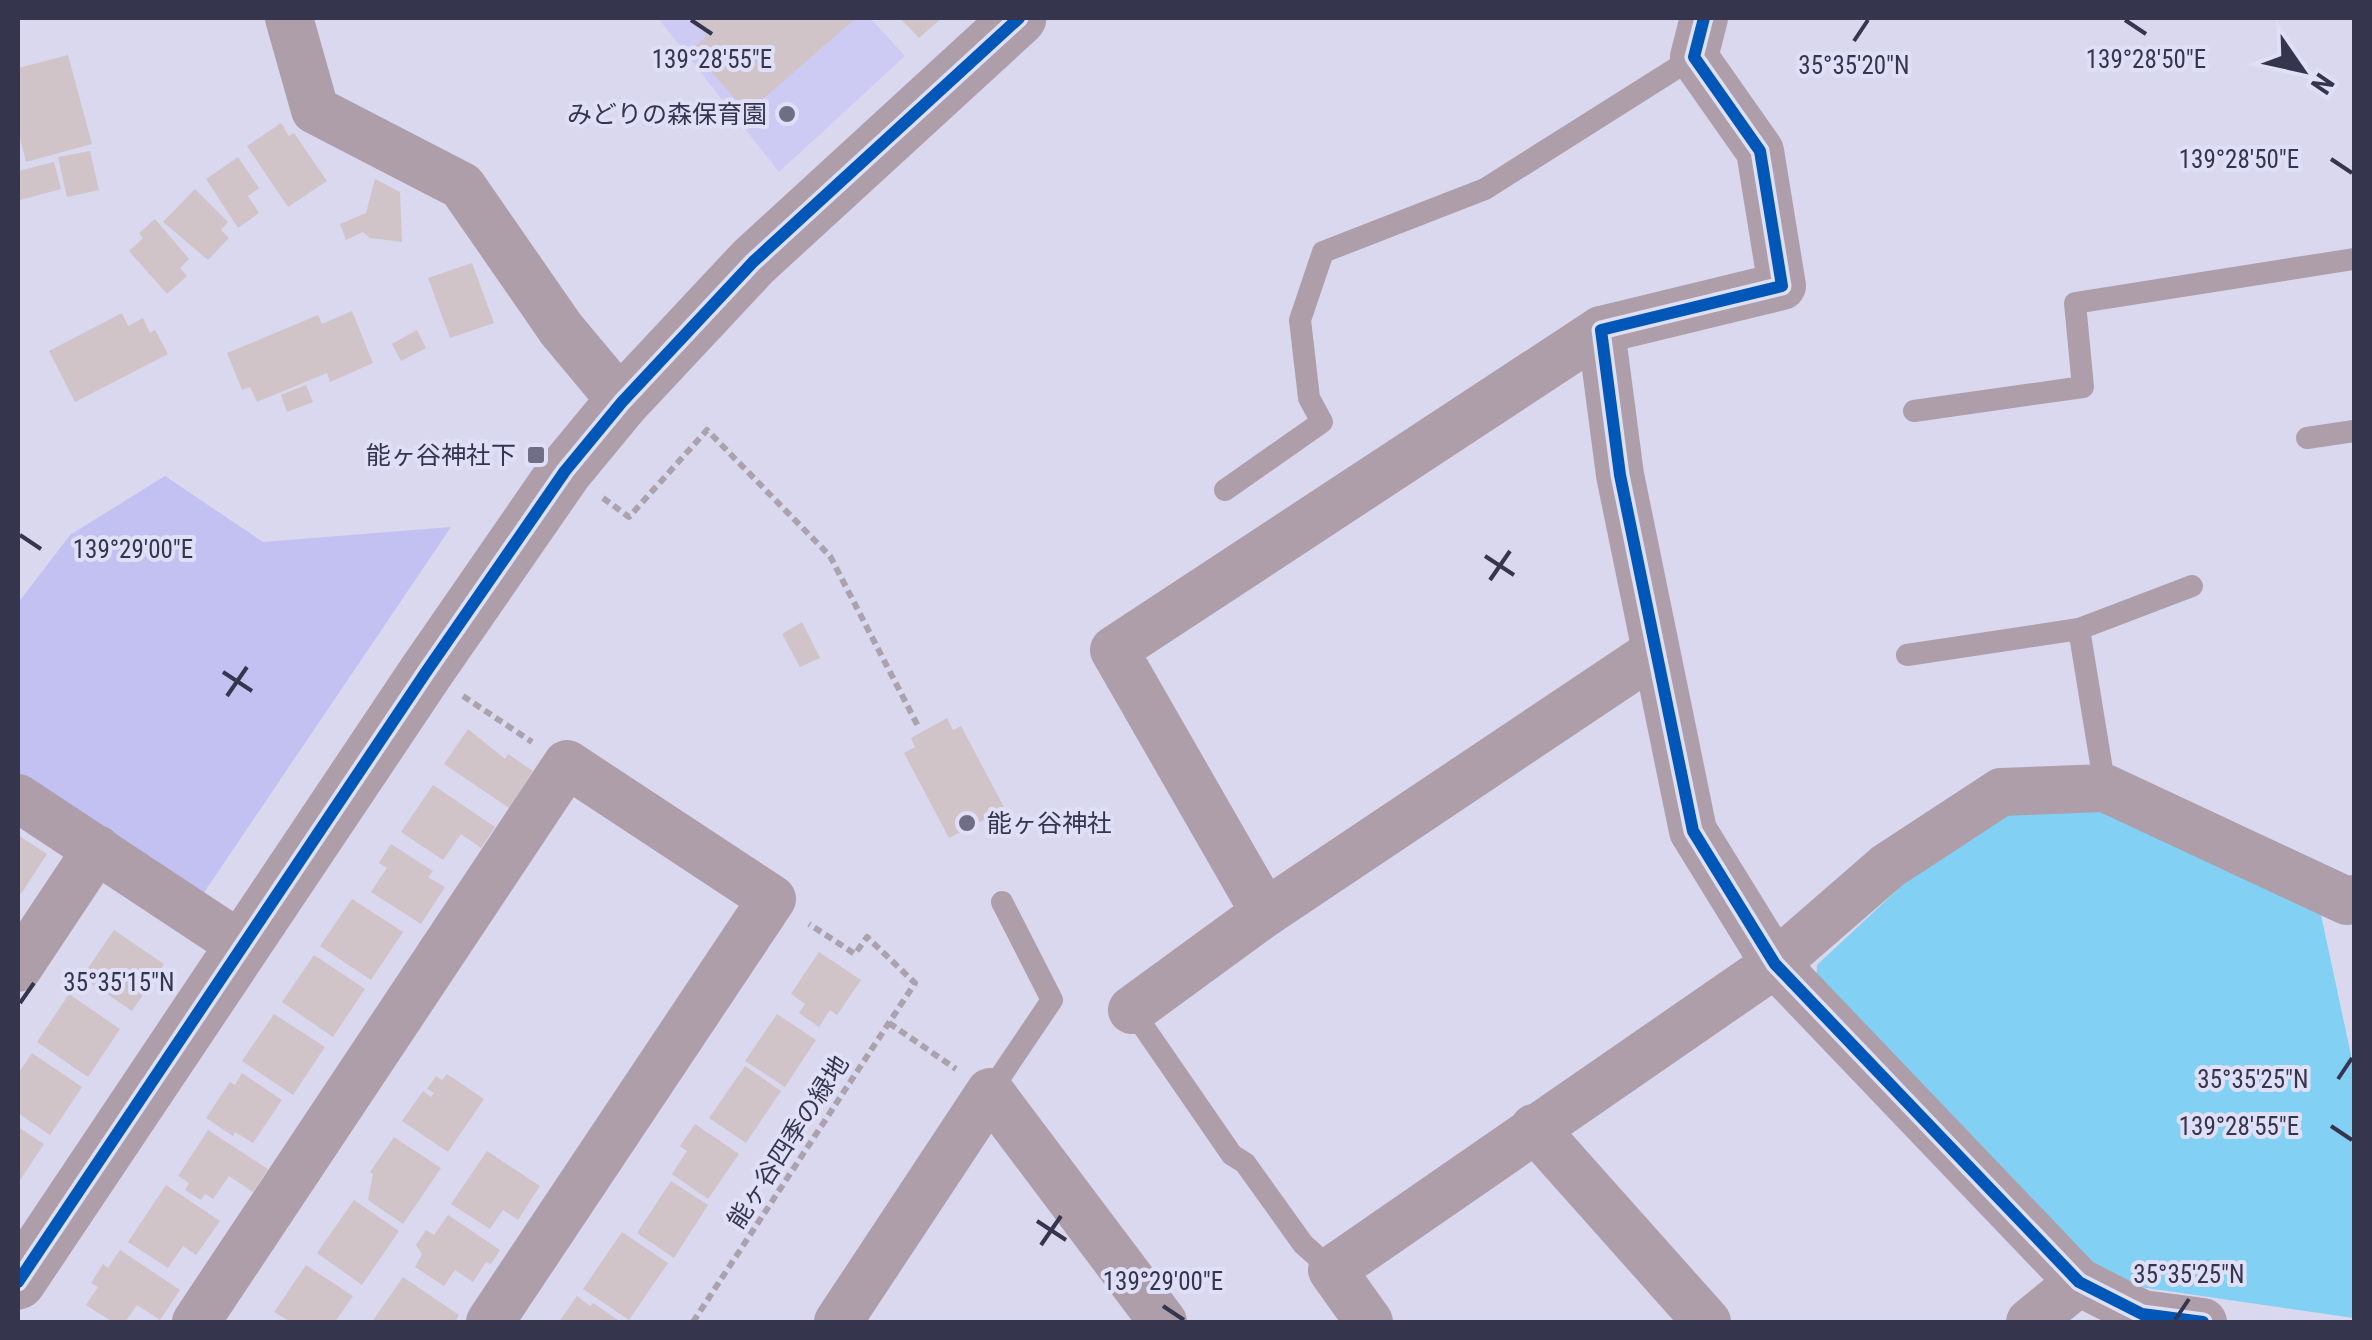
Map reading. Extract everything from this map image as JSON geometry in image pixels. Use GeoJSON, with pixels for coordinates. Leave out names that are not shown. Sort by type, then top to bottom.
{"type":"FeatureCollection","features":[{"type":"Feature","properties":{"kind":"street"},"geometry":{"type":"LineString","coordinates":[[289,18],[315,110],[462,186],[561,328],[622,402]]}},
{"type":"Feature","properties":{"kind":"street"},"geometry":{"type":"LineString","coordinates":[[18,1282],[565,471],[622,402],[753,262],[1018,18]]}},
{"type":"Feature","properties":{"kind":"street"},"geometry":{"type":"LineString","coordinates":[[1265,912],[1114,650],[1601,330],[1782,286],[1760,151],[1699,37]]}},
{"type":"Feature","properties":{"kind":"street"},"geometry":{"type":"LineString","coordinates":[[1601,330],[1620,475],[1693,831],[1775,964],[2079,1282],[2142,1314],[2204,1322]]}},
{"type":"Feature","properties":{"kind":"street"},"geometry":{"type":"LineString","coordinates":[[1132,1010],[1265,912],[1655,652]]}},
{"type":"Feature","properties":{"kind":"street"},"geometry":{"type":"LineString","coordinates":[[196,1322],[567,764],[772,900],[490,1322]]}},
{"type":"Feature","properties":{"kind":"street"},"geometry":{"type":"LineString","coordinates":[[1369,1322],[1332,1270],[1775,964],[1888,866],[2001,792],[2105,788],[2346,901],[2354,899]]}},
{"type":"Feature","properties":{"kind":"street"},"geometry":{"type":"LineString","coordinates":[[18,798],[242,946]]}},
{"type":"Feature","properties":{"kind":"street"},"geometry":{"type":"LineString","coordinates":[[18,968],[97,849]]}},
{"type":"Feature","properties":{"kind":"street"},"geometry":{"type":"LineString","coordinates":[[838,1322],[990,1092],[1157,1320]]}},
{"type":"Feature","properties":{"kind":"street"},"geometry":{"type":"LineString","coordinates":[[1534,1128],[1707,1322]]}},
{"type":"Feature","properties":{"kind":"street"},"geometry":{"type":"LineString","coordinates":[[2030,1322],[2079,1282]]}},
{"type":"Feature","properties":{"kind":"lane"},"geometry":{"type":"LineString","coordinates":[[1226,490],[1322,422],[1310,398],[1300,320],[1323,252],[1485,190],[1699,37]]}},
{"type":"Feature","properties":{"kind":"lane"},"geometry":{"type":"LineString","coordinates":[[1914,411],[2083,388],[2075,303],[2354,260]]}},
{"type":"Feature","properties":{"kind":"lane"},"geometry":{"type":"LineString","coordinates":[[2307,438],[2354,431]]}},
{"type":"Feature","properties":{"kind":"lane"},"geometry":{"type":"LineString","coordinates":[[1907,655],[2079,629],[2192,586]]}},
{"type":"Feature","properties":{"kind":"lane"},"geometry":{"type":"LineString","coordinates":[[2079,629],[2105,788]]}},
{"type":"Feature","properties":{"kind":"lane"},"geometry":{"type":"LineString","coordinates":[[990,1092],[1052,1000],[1002,902]]}},
{"type":"Feature","properties":{"kind":"lane"},"geometry":{"type":"LineString","coordinates":[[1132,1010],[1232,1154],[1244,1163],[1302,1244],[1332,1270]]}},
{"type":"Feature","properties":{"kind":"path"},"geometry":{"type":"LineString","coordinates":[[565,471],[629,517],[707,430],[830,556],[919,728]]}},
{"type":"Feature","properties":{"kind":"path"},"geometry":{"type":"LineString","coordinates":[[426,672],[567,764]]}},
{"type":"Feature","properties":{"kind":"path"},"geometry":{"type":"LineString","coordinates":[[889,1024],[990,1092]]}},
{"type":"Feature","properties":{"kind":"shaded area","name":"みどりの森保育園"},"geometry":{"type":"Polygon","coordinates":[[[658,18],[870,18],[905,56],[779,172],[658,18]]]}},
{"type":"Feature","properties":{"kind":"shaded area"},"geometry":{"type":"Polygon","coordinates":[[[165,476],[263,542],[451,527],[201,897],[18,776],[18,603],[70,535],[165,476]]]}},
{"type":"Feature","properties":{"kind":"shaded area"},"geometry":{"type":"Polygon","coordinates":[[[2075,799],[2321,915],[2354,1069],[2354,1318],[2126,1285],[2081,1262],[1816,985],[1817,965],[1954,837],[2004,808],[2075,799]]]}},
{"type":"Feature","properties":{"kind":"building"},"geometry":{"type":"Polygon","coordinates":[[[691,18],[856,18],[747,113],[692,49],[707,36],[691,18]]]}},
{"type":"Feature","properties":{"kind":"building"},"geometry":{"type":"Polygon","coordinates":[[[900,18],[942,18],[919,38],[900,18]]]}},
{"type":"Feature","properties":{"kind":"building"},"geometry":{"type":"Polygon","coordinates":[[[68,55],[92,144],[26,162],[18,129],[18,68],[68,55]]]}},
{"type":"Feature","properties":{"kind":"building"},"geometry":{"type":"Polygon","coordinates":[[[281,123],[289,136],[294,133],[327,181],[288,207],[247,146],[281,123]]]}},
{"type":"Feature","properties":{"kind":"building"},"geometry":{"type":"Polygon","coordinates":[[[90,151],[99,190],[67,197],[58,157],[90,151]]]}},
{"type":"Feature","properties":{"kind":"building"},"geometry":{"type":"Polygon","coordinates":[[[238,157],[259,188],[248,196],[259,213],[238,228],[206,179],[238,157]]]}},
{"type":"Feature","properties":{"kind":"building"},"geometry":{"type":"Polygon","coordinates":[[[54,162],[61,189],[20,200],[18,171],[54,162]]]}},
{"type":"Feature","properties":{"kind":"building"},"geometry":{"type":"Polygon","coordinates":[[[375,179],[400,192],[402,242],[370,238],[363,232],[346,240],[340,224],[366,213],[375,179]]]}},
{"type":"Feature","properties":{"kind":"building"},"geometry":{"type":"Polygon","coordinates":[[[195,189],[228,222],[221,230],[229,238],[208,260],[163,222],[195,189]]]}},
{"type":"Feature","properties":{"kind":"building"},"geometry":{"type":"Polygon","coordinates":[[[155,219],[189,259],[180,268],[187,276],[167,294],[129,251],[143,238],[139,233],[155,219]]]}},
{"type":"Feature","properties":{"kind":"building"},"geometry":{"type":"Polygon","coordinates":[[[472,263],[494,323],[450,338],[428,278],[472,263]]]}},
{"type":"Feature","properties":{"kind":"building"},"geometry":{"type":"Polygon","coordinates":[[[352,311],[373,363],[330,382],[327,373],[257,402],[250,387],[242,390],[227,353],[318,315],[322,324],[352,311]]]}},
{"type":"Feature","properties":{"kind":"building"},"geometry":{"type":"Polygon","coordinates":[[[122,313],[128,326],[143,318],[150,333],[155,330],[168,354],[75,402],[49,351],[122,313]]]}},
{"type":"Feature","properties":{"kind":"building"},"geometry":{"type":"Polygon","coordinates":[[[417,330],[426,348],[401,361],[392,344],[417,330]]]}},
{"type":"Feature","properties":{"kind":"building"},"geometry":{"type":"Polygon","coordinates":[[[306,385],[313,402],[287,412],[281,395],[306,385]]]}},
{"type":"Feature","properties":{"kind":"building"},"geometry":{"type":"Polygon","coordinates":[[[802,622],[820,658],[800,667],[782,634],[802,622]]]}},
{"type":"Feature","properties":{"kind":"building"},"geometry":{"type":"Polygon","coordinates":[[[947,718],[953,730],[961,726],[1005,809],[949,838],[904,753],[915,747],[911,738],[947,718]]]}},
{"type":"Feature","properties":{"kind":"building"},"geometry":{"type":"Polygon","coordinates":[[[468,729],[505,759],[508,754],[533,771],[509,808],[444,764],[468,729]]]}},
{"type":"Feature","properties":{"kind":"building"},"geometry":{"type":"Polygon","coordinates":[[[433,785],[495,827],[481,848],[461,834],[443,860],[401,832],[433,785]]]}},
{"type":"Feature","properties":{"kind":"building"},"geometry":{"type":"Polygon","coordinates":[[[18,835],[47,854],[21,894],[18,891],[18,835]]]}},
{"type":"Feature","properties":{"kind":"building"},"geometry":{"type":"Polygon","coordinates":[[[391,844],[433,871],[428,877],[445,887],[421,924],[371,892],[387,868],[379,863],[391,844]]]}},
{"type":"Feature","properties":{"kind":"building"},"geometry":{"type":"Polygon","coordinates":[[[352,899],[403,932],[371,980],[320,946],[352,899]]]}},
{"type":"Feature","properties":{"kind":"building"},"geometry":{"type":"Polygon","coordinates":[[[114,930],[164,964],[132,1011],[82,977],[114,930]]]}},
{"type":"Feature","properties":{"kind":"building"},"geometry":{"type":"Polygon","coordinates":[[[819,952],[861,980],[837,1015],[830,1010],[819,1027],[799,1013],[805,1004],[791,994],[819,952]]]}},
{"type":"Feature","properties":{"kind":"building"},"geometry":{"type":"Polygon","coordinates":[[[314,955],[365,989],[333,1037],[282,1002],[314,955]]]}},
{"type":"Feature","properties":{"kind":"building"},"geometry":{"type":"Polygon","coordinates":[[[69,994],[120,1029],[88,1077],[37,1042],[69,994]]]}},
{"type":"Feature","properties":{"kind":"building"},"geometry":{"type":"Polygon","coordinates":[[[274,1014],[325,1047],[293,1095],[242,1061],[274,1014]]]}},
{"type":"Feature","properties":{"kind":"building"},"geometry":{"type":"Polygon","coordinates":[[[777,1014],[816,1040],[785,1087],[745,1061],[777,1014]]]}},
{"type":"Feature","properties":{"kind":"building"},"geometry":{"type":"Polygon","coordinates":[[[32,1053],[82,1087],[50,1135],[18,1113],[18,1074],[32,1053]]]}},
{"type":"Feature","properties":{"kind":"building"},"geometry":{"type":"Polygon","coordinates":[[[745,1066],[781,1091],[746,1143],[709,1118],[745,1066]]]}},
{"type":"Feature","properties":{"kind":"building"},"geometry":{"type":"Polygon","coordinates":[[[242,1073],[282,1100],[253,1143],[235,1132],[233,1136],[206,1118],[230,1082],[235,1085],[242,1073]]]}},
{"type":"Feature","properties":{"kind":"building"},"geometry":{"type":"Polygon","coordinates":[[[447,1074],[484,1099],[448,1152],[402,1121],[423,1091],[431,1097],[434,1093],[427,1089],[436,1076],[442,1080],[447,1074]]]}},
{"type":"Feature","properties":{"kind":"building"},"geometry":{"type":"Polygon","coordinates":[[[695,1124],[739,1154],[708,1199],[672,1174],[687,1151],[680,1146],[695,1124]]]}},
{"type":"Feature","properties":{"kind":"building"},"geometry":{"type":"Polygon","coordinates":[[[18,1127],[44,1144],[18,1183],[18,1127]]]}},
{"type":"Feature","properties":{"kind":"building"},"geometry":{"type":"Polygon","coordinates":[[[208,1130],[268,1169],[253,1192],[229,1176],[213,1199],[205,1194],[201,1200],[185,1190],[189,1183],[178,1176],[208,1130]]]}},
{"type":"Feature","properties":{"kind":"building"},"geometry":{"type":"Polygon","coordinates":[[[394,1137],[441,1168],[403,1224],[368,1200],[373,1174],[370,1172],[394,1137]]]}},
{"type":"Feature","properties":{"kind":"building"},"geometry":{"type":"Polygon","coordinates":[[[487,1151],[540,1186],[518,1220],[503,1210],[490,1229],[451,1204],[487,1151]]]}},
{"type":"Feature","properties":{"kind":"building"},"geometry":{"type":"Polygon","coordinates":[[[671,1181],[708,1205],[674,1258],[637,1233],[671,1181]]]}},
{"type":"Feature","properties":{"kind":"building"},"geometry":{"type":"Polygon","coordinates":[[[166,1185],[220,1221],[196,1255],[183,1246],[168,1268],[128,1242],[166,1185]]]}},
{"type":"Feature","properties":{"kind":"building"},"geometry":{"type":"Polygon","coordinates":[[[354,1200],[399,1231],[362,1285],[317,1253],[354,1200]]]}},
{"type":"Feature","properties":{"kind":"building"},"geometry":{"type":"Polygon","coordinates":[[[448,1215],[500,1250],[473,1282],[455,1270],[444,1286],[415,1267],[422,1254],[416,1245],[426,1230],[434,1235],[448,1215]]]}},
{"type":"Feature","properties":{"kind":"building"},"geometry":{"type":"Polygon","coordinates":[[[622,1232],[668,1263],[629,1320],[583,1289],[622,1232]]]}},
{"type":"Feature","properties":{"kind":"building"},"geometry":{"type":"Polygon","coordinates":[[[120,1250],[180,1290],[160,1320],[137,1305],[125,1322],[113,1322],[86,1305],[98,1287],[91,1283],[103,1264],[108,1268],[120,1250]]]}},
{"type":"Feature","properties":{"kind":"building"},"geometry":{"type":"Polygon","coordinates":[[[306,1265],[353,1296],[335,1322],[285,1322],[274,1312],[306,1265]]]}},
{"type":"Feature","properties":{"kind":"building"},"geometry":{"type":"Polygon","coordinates":[[[403,1277],[459,1315],[455,1322],[372,1322],[403,1277]]]}},
{"type":"Feature","properties":{"kind":"building"},"geometry":{"type":"Polygon","coordinates":[[[577,1296],[590,1306],[593,1303],[621,1322],[559,1322],[577,1296]]]}},
{"type":"Feature","properties":{"kind":"cycle path"},"geometry":{"type":"LineString","coordinates":[[18,1282],[565,471],[622,402],[753,262],[1019,18]]}},
{"type":"Feature","properties":{"kind":"cycle path"},"geometry":{"type":"LineString","coordinates":[[1704,18],[1694,57],[1760,151],[1782,286],[1601,330],[1620,475],[1693,831],[1775,964],[2079,1282],[2142,1314],[2203,1322]]}},
{"type":"Feature","properties":{"kind":"place","name":"みどりの森保育園"},"geometry":{"type":"Point","coordinates":[787,114]}},
{"type":"Feature","properties":{"kind":"place","name":"能ヶ谷神社下"},"geometry":{"type":"Point","coordinates":[536,455]}},
{"type":"Feature","properties":{"kind":"place","name":"能ヶ谷神社"},"geometry":{"type":"Point","coordinates":[967,823]}}]}
